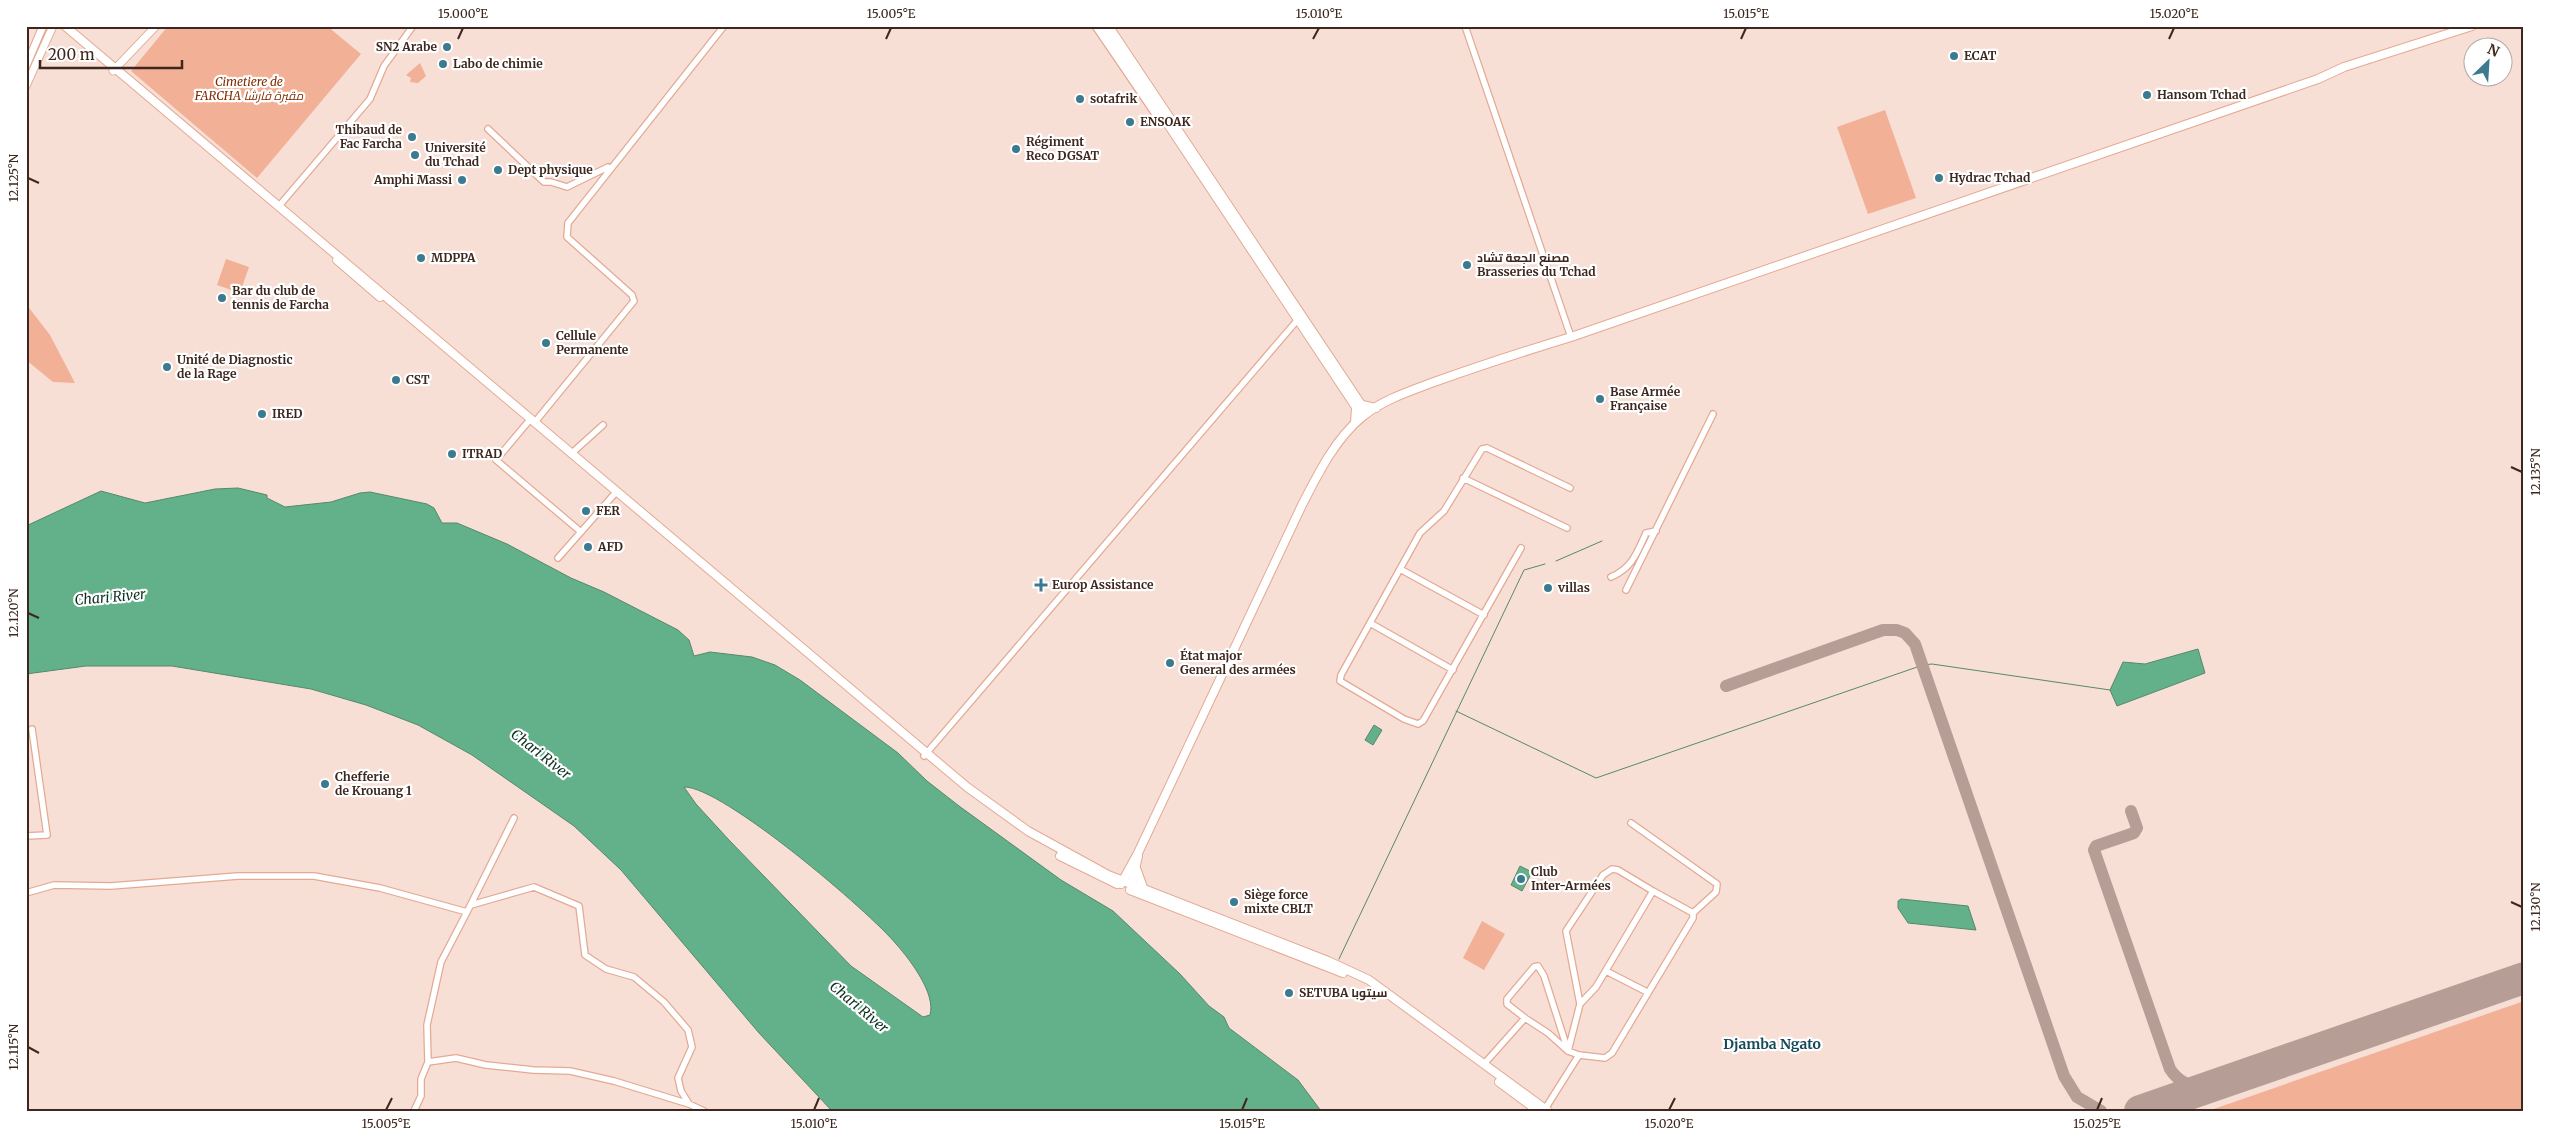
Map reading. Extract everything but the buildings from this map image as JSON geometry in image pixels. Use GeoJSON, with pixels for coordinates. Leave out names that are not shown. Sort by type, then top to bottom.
{"type":"FeatureCollection","features":[{"type":"Feature","properties":{"kind":"main road"},"geometry":{"type":"LineString","coordinates":[[59,26],[280,206],[325,247]]}},
{"type":"Feature","properties":{"kind":"main road"},"geometry":{"type":"LineString","coordinates":[[65,26],[1004,821],[1069,861],[1367,984],[1487,1068]]}},
{"type":"Feature","properties":{"kind":"main road"},"geometry":{"type":"LineString","coordinates":[[1121,884],[1133,866],[1302,505],[1331,454],[1355,423],[1364,415],[1407,392],[1460,373],[2318,79],[2344,67],[2472,26]]}},
{"type":"Feature","properties":{"kind":"main road"},"geometry":{"type":"LineString","coordinates":[[1355,423],[1359,406],[1376,408]]}},
{"type":"Feature","properties":{"kind":"main road"},"geometry":{"type":"LineString","coordinates":[[532,422],[572,453],[615,492]]}},
{"type":"Feature","properties":{"kind":"main road"},"geometry":{"type":"LineString","coordinates":[[925,754],[1028,831],[1121,884]]}},
{"type":"Feature","properties":{"kind":"main road"},"geometry":{"type":"LineString","coordinates":[[1108,875],[1133,866]]}},
{"type":"Feature","properties":{"kind":"main road"},"geometry":{"type":"LineString","coordinates":[[1131,888],[1133,866]]}},
{"type":"Feature","properties":{"kind":"main road"},"geometry":{"type":"LineString","coordinates":[[1133,866],[1144,890]]}},
{"type":"Feature","properties":{"kind":"main road"},"geometry":{"type":"LineString","coordinates":[[1131,888],[1144,890],[1320,958],[1368,980],[1544,1110]]}},
{"type":"Feature","properties":{"kind":"street"},"geometry":{"type":"LineString","coordinates":[[26,66],[43,26]]}},
{"type":"Feature","properties":{"kind":"street"},"geometry":{"type":"LineString","coordinates":[[26,86],[53,26]]}},
{"type":"Feature","properties":{"kind":"street"},"geometry":{"type":"LineString","coordinates":[[114,69],[156,26]]}},
{"type":"Feature","properties":{"kind":"street"},"geometry":{"type":"LineString","coordinates":[[280,206],[370,100],[384,66],[413,26]]}},
{"type":"Feature","properties":{"kind":"street"},"geometry":{"type":"LineString","coordinates":[[581,532],[496,460],[532,422],[634,301],[632,295],[567,237],[568,223],[724,26]]}},
{"type":"Feature","properties":{"kind":"street"},"geometry":{"type":"LineString","coordinates":[[1095,26],[1157,117],[1167,119]]}},
{"type":"Feature","properties":{"kind":"street"},"geometry":{"type":"LineString","coordinates":[[1102,26],[1167,119],[1364,415]]}},
{"type":"Feature","properties":{"kind":"street"},"geometry":{"type":"LineString","coordinates":[[1109,26],[1167,119]]}},
{"type":"Feature","properties":{"kind":"street"},"geometry":{"type":"LineString","coordinates":[[1465,26],[1571,336]]}},
{"type":"Feature","properties":{"kind":"street"},"geometry":{"type":"LineString","coordinates":[[488,128],[544,182],[567,187],[613,165]]}},
{"type":"Feature","properties":{"kind":"street"},"geometry":{"type":"LineString","coordinates":[[925,754],[1300,317]]}},
{"type":"Feature","properties":{"kind":"street"},"geometry":{"type":"LineString","coordinates":[[1626,590],[1713,414]]}},
{"type":"Feature","properties":{"kind":"street"},"geometry":{"type":"LineString","coordinates":[[572,453],[603,425]]}},
{"type":"Feature","properties":{"kind":"street"},"geometry":{"type":"LineString","coordinates":[[1521,548],[1423,722],[1418,724],[1404,719],[1340,681],[1340,676],[1420,533],[1444,511],[1482,449],[1487,448],[1570,488]]}},
{"type":"Feature","properties":{"kind":"street"},"geometry":{"type":"LineString","coordinates":[[1463,478],[1567,528]]}},
{"type":"Feature","properties":{"kind":"street"},"geometry":{"type":"LineString","coordinates":[[558,558],[615,492]]}},
{"type":"Feature","properties":{"kind":"street"},"geometry":{"type":"LineString","coordinates":[[1610,576],[1624,571],[1633,562],[1646,533],[1656,530]]}},
{"type":"Feature","properties":{"kind":"street"},"geometry":{"type":"LineString","coordinates":[[1400,570],[1484,615]]}},
{"type":"Feature","properties":{"kind":"street"},"geometry":{"type":"LineString","coordinates":[[1370,623],[1453,670]]}},
{"type":"Feature","properties":{"kind":"street"},"geometry":{"type":"LineString","coordinates":[[26,836],[47,835],[32,729]]}},
{"type":"Feature","properties":{"kind":"street"},"geometry":{"type":"LineString","coordinates":[[414,1111],[421,1096],[421,1079],[428,1062],[427,1026],[441,962],[514,818]]}},
{"type":"Feature","properties":{"kind":"street"},"geometry":{"type":"LineString","coordinates":[[1568,1051],[1540,966],[1534,967],[1507,999],[1507,1004],[1548,1033],[1568,1051],[1579,1055],[1605,1058],[1610,1055],[1683,936],[1692,914],[1716,892],[1717,884],[1631,822]]}},
{"type":"Feature","properties":{"kind":"street"},"geometry":{"type":"LineString","coordinates":[[1568,1051],[1580,1004],[1566,940],[1566,931],[1604,875],[1612,869],[1692,914]]}},
{"type":"Feature","properties":{"kind":"street"},"geometry":{"type":"LineString","coordinates":[[26,893],[54,885],[111,886],[238,876],[314,876],[380,888],[467,912]]}},
{"type":"Feature","properties":{"kind":"street"},"geometry":{"type":"LineString","coordinates":[[471,905],[534,887],[579,906],[585,955],[606,969],[634,976],[664,1002],[688,1030],[692,1046],[678,1078],[681,1091],[689,1104]]}},
{"type":"Feature","properties":{"kind":"street"},"geometry":{"type":"LineString","coordinates":[[1580,1004],[1596,987],[1653,891]]}},
{"type":"Feature","properties":{"kind":"street"},"geometry":{"type":"LineString","coordinates":[[1606,971],[1648,992]]}},
{"type":"Feature","properties":{"kind":"street"},"geometry":{"type":"LineString","coordinates":[[1487,1068],[1525,1018]]}},
{"type":"Feature","properties":{"kind":"street"},"geometry":{"type":"LineString","coordinates":[[1544,1110],[1579,1055]]}},
{"type":"Feature","properties":{"kind":"street"},"geometry":{"type":"LineString","coordinates":[[428,1062],[456,1058],[486,1065],[533,1070],[566,1070],[689,1104],[700,1110]]}},
{"type":"Feature","properties":{"kind":"green space","name":"Cimetiere de FARCHA مقبرة فارشا"},"geometry":{"type":"Polygon","coordinates":[[[168,26],[327,26],[361,54],[257,178],[131,71],[168,26]]]}},
{"type":"Feature","properties":{"kind":"green space"},"geometry":{"type":"Polygon","coordinates":[[[420,63],[426,76],[418,83],[410,82],[411,78],[406,75],[420,63]]]}},
{"type":"Feature","properties":{"kind":"green space"},"geometry":{"type":"Polygon","coordinates":[[[1885,110],[1916,198],[1868,214],[1837,127],[1885,110]]]}},
{"type":"Feature","properties":{"kind":"green space"},"geometry":{"type":"Polygon","coordinates":[[[226,259],[249,267],[240,293],[217,285],[226,259]]]}},
{"type":"Feature","properties":{"kind":"green space"},"geometry":{"type":"Polygon","coordinates":[[[26,304],[50,335],[75,383],[53,382],[26,360],[26,304]]]}},
{"type":"Feature","properties":{"kind":"green space"},"geometry":{"type":"Polygon","coordinates":[[[1482,921],[1505,934],[1484,970],[1463,958],[1482,921]]]}},
{"type":"Feature","properties":{"kind":"green space"},"geometry":{"type":"Polygon","coordinates":[[[2524,1001],[2524,1111],[2208,1111],[2524,1001]]]}},
{"type":"Feature","properties":{"kind":"water","name":"Chari River"},"geometry":{"type":"Polygon","coordinates":[[[238,488],[267,495],[267,498],[285,507],[331,502],[360,493],[370,492],[427,504],[434,508],[442,523],[457,523],[507,544],[571,578],[604,592],[678,630],[689,640],[694,656],[710,652],[752,657],[775,665],[800,680],[898,753],[927,781],[959,806],[1061,880],[1113,911],[1180,974],[1209,1006],[1224,1017],[1229,1028],[1298,1080],[1321,1111],[832,1111],[759,1033],[621,870],[574,826],[472,755],[418,725],[366,705],[311,689],[172,666],[86,666],[26,674],[26,526],[101,491],[145,503],[215,489],[238,488]],[[684,787],[696,804],[729,840],[851,966],[923,1017],[930,1015],[929,997],[921,978],[903,952],[882,929],[858,906],[795,853],[730,807],[703,792],[684,787]]]}},
{"type":"Feature","properties":{"kind":"water"},"geometry":{"type":"Polygon","coordinates":[[[2198,649],[2205,673],[2117,706],[2110,690],[2123,662],[2145,664],[2198,649]]]}},
{"type":"Feature","properties":{"kind":"water"},"geometry":{"type":"Polygon","coordinates":[[[1374,725],[1382,730],[1373,745],[1365,740],[1374,725]]]}},
{"type":"Feature","properties":{"kind":"water","name":"Club Inter-Armées"},"geometry":{"type":"Polygon","coordinates":[[[1520,866],[1532,872],[1522,891],[1511,885],[1520,866]]]}},
{"type":"Feature","properties":{"kind":"water"},"geometry":{"type":"Polygon","coordinates":[[[1901,899],[1968,906],[1976,930],[1908,923],[1898,908],[1898,901],[1901,899]]]}},
{"type":"Feature","properties":{"kind":"waterway"},"geometry":{"type":"LineString","coordinates":[[1556,561],[1602,541]]}},
{"type":"Feature","properties":{"kind":"waterway"},"geometry":{"type":"LineString","coordinates":[[1339,959],[1524,570],[1545,564]]}},
{"type":"Feature","properties":{"kind":"waterway"},"geometry":{"type":"LineString","coordinates":[[1456,711],[1596,778],[1923,665],[1932,664],[2110,690]]}},
{"type":"Feature","properties":{"kind":"taxiway"},"geometry":{"type":"LineString","coordinates":[[1726,686],[1883,630],[1897,630],[1905,633],[1915,644],[2064,1076],[2077,1097],[2101,1111]]}},
{"type":"Feature","properties":{"kind":"taxiway"},"geometry":{"type":"LineString","coordinates":[[2131,811],[2137,828],[2134,833],[2096,846],[2094,850],[2170,1069],[2184,1083],[2202,1087],[2215,1085]]}},
{"type":"Feature","properties":{"kind":"runway"},"geometry":{"type":"LineString","coordinates":[[2140,1111],[2524,978]]}},
{"type":"Feature","properties":{"kind":"place","name":"SN2 Arabe"},"geometry":{"type":"Point","coordinates":[447,47]}},
{"type":"Feature","properties":{"kind":"place","name":"ECAT"},"geometry":{"type":"Point","coordinates":[1954,56]}},
{"type":"Feature","properties":{"kind":"place","name":"Labo de chimie"},"geometry":{"type":"Point","coordinates":[443,64]}},
{"type":"Feature","properties":{"kind":"place","name":"Hansom Tchad"},"geometry":{"type":"Point","coordinates":[2147,95]}},
{"type":"Feature","properties":{"kind":"place","name":"sotafrik"},"geometry":{"type":"Point","coordinates":[1080,99]}},
{"type":"Feature","properties":{"kind":"place","name":"ENSOAK"},"geometry":{"type":"Point","coordinates":[1130,122]}},
{"type":"Feature","properties":{"kind":"place","name":"Thibaud de Fac Farcha"},"geometry":{"type":"Point","coordinates":[412,137]}},
{"type":"Feature","properties":{"kind":"place","name":"Régiment Reco DGSAT"},"geometry":{"type":"Point","coordinates":[1016,149]}},
{"type":"Feature","properties":{"kind":"place","name":"Université du Tchad"},"geometry":{"type":"Point","coordinates":[415,155]}},
{"type":"Feature","properties":{"kind":"place","name":"Dept physique"},"geometry":{"type":"Point","coordinates":[498,170]}},
{"type":"Feature","properties":{"kind":"place","name":"Hydrac Tchad"},"geometry":{"type":"Point","coordinates":[1939,178]}},
{"type":"Feature","properties":{"kind":"place","name":"Amphi Massi"},"geometry":{"type":"Point","coordinates":[462,180]}},
{"type":"Feature","properties":{"kind":"place","name":"MDPPA"},"geometry":{"type":"Point","coordinates":[421,258]}},
{"type":"Feature","properties":{"kind":"place","name":"مصنع الجعة تشاد Brasseries du Tchad"},"geometry":{"type":"Point","coordinates":[1467,265]}},
{"type":"Feature","properties":{"kind":"place","name":"Bar du club de tennis de Farcha"},"geometry":{"type":"Point","coordinates":[222,298]}},
{"type":"Feature","properties":{"kind":"place","name":"Cellule Permanente"},"geometry":{"type":"Point","coordinates":[546,343]}},
{"type":"Feature","properties":{"kind":"place","name":"Unité de Diagnostic de la Rage"},"geometry":{"type":"Point","coordinates":[167,367]}},
{"type":"Feature","properties":{"kind":"place","name":"CST"},"geometry":{"type":"Point","coordinates":[396,380]}},
{"type":"Feature","properties":{"kind":"place","name":"Base Armée Française"},"geometry":{"type":"Point","coordinates":[1600,399]}},
{"type":"Feature","properties":{"kind":"place","name":"IRED"},"geometry":{"type":"Point","coordinates":[262,414]}},
{"type":"Feature","properties":{"kind":"place","name":"ITRAD"},"geometry":{"type":"Point","coordinates":[452,454]}},
{"type":"Feature","properties":{"kind":"place","name":"FER"},"geometry":{"type":"Point","coordinates":[586,511]}},
{"type":"Feature","properties":{"kind":"place","name":"AFD"},"geometry":{"type":"Point","coordinates":[588,547]}},
{"type":"Feature","properties":{"kind":"place","name":"Europ Assistance"},"geometry":{"type":"Point","coordinates":[1041,585]}},
{"type":"Feature","properties":{"kind":"place","name":"villas"},"geometry":{"type":"Point","coordinates":[1548,588]}},
{"type":"Feature","properties":{"kind":"place","name":"État major General des armées"},"geometry":{"type":"Point","coordinates":[1170,663]}},
{"type":"Feature","properties":{"kind":"place","name":"Chefferie de Krouang 1"},"geometry":{"type":"Point","coordinates":[325,784]}},
{"type":"Feature","properties":{"kind":"place","name":"Club Inter-Armées"},"geometry":{"type":"Point","coordinates":[1521,879]}},
{"type":"Feature","properties":{"kind":"place","name":"Siège force mixte CBLT"},"geometry":{"type":"Point","coordinates":[1234,902]}},
{"type":"Feature","properties":{"kind":"place","name":"SETUBA سيتوبا"},"geometry":{"type":"Point","coordinates":[1289,993]}},
{"type":"Feature","properties":{"kind":"district","name":"Djamba Ngato"},"geometry":{"type":"Point","coordinates":[1772,1044]}}]}
